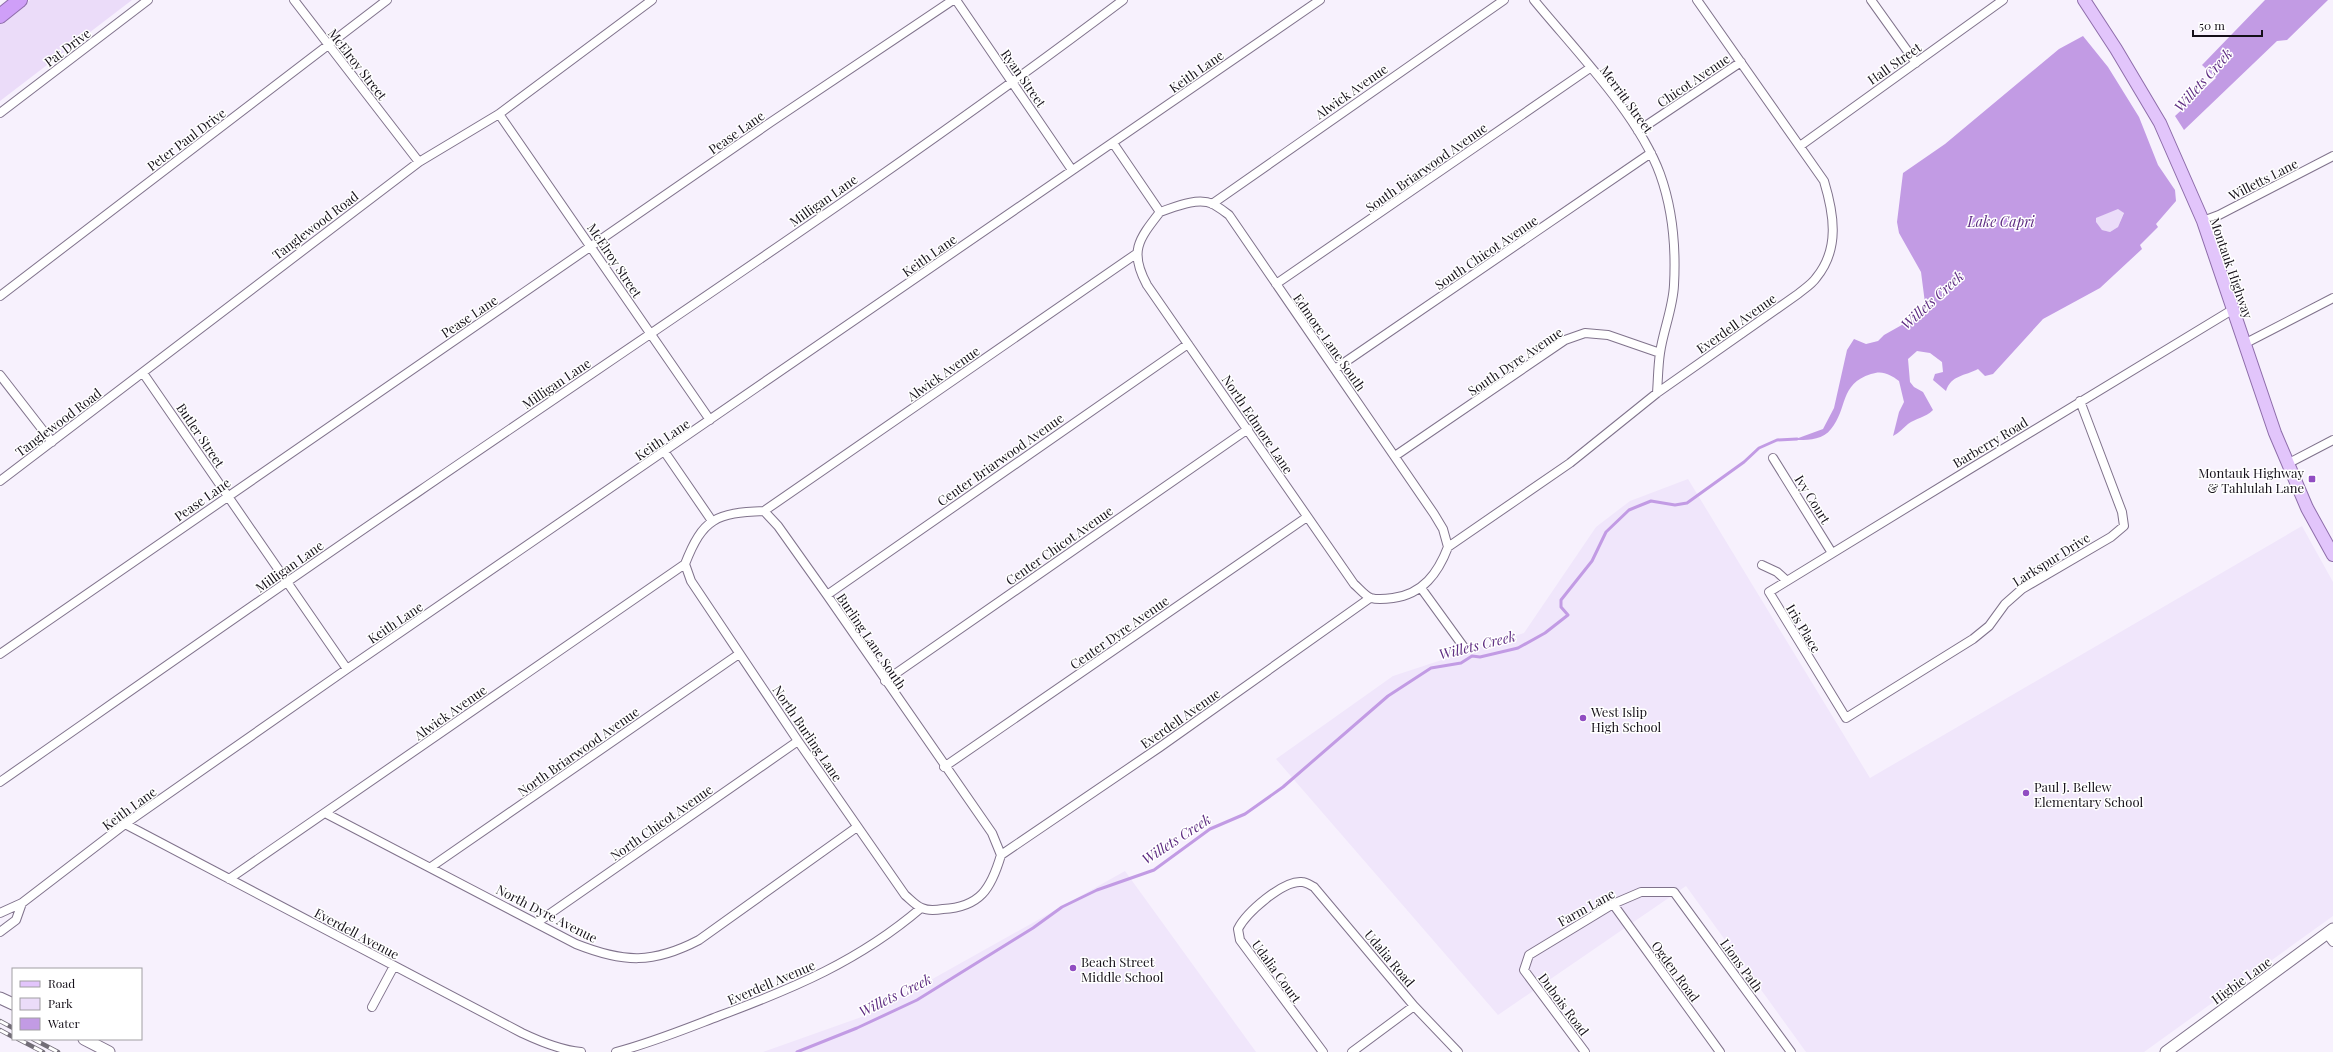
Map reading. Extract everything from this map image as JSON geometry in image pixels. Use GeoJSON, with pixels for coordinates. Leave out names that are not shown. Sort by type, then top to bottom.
{"type":"FeatureCollection","features":[{"type":"Feature","properties":{"kind":"highway"},"geometry":{"type":"LineString","coordinates":[[0,16],[20,0]]}},
{"type":"Feature","properties":{"kind":"main road","name":"Montauk Highway"},"geometry":{"type":"LineString","coordinates":[[2084,0],[2116,49],[2160,123],[2203,221],[2232,310],[2287,464],[2307,508],[2333,555]]}},
{"type":"Feature","properties":{"kind":"main road","name":"Higbie Lane"},"geometry":{"type":"LineString","coordinates":[[2166,1052],[2331,935]]}},
{"type":"Feature","properties":{"kind":"main road"},"geometry":{"type":"LineString","coordinates":[[0,998],[12,1004]]}},
{"type":"Feature","properties":{"kind":"main road"},"geometry":{"type":"LineString","coordinates":[[86,1040],[109,1052]]}},
{"type":"Feature","properties":{"kind":"street","name":"Pat Drive"},"geometry":{"type":"LineString","coordinates":[[0,113],[148,0]]}},
{"type":"Feature","properties":{"kind":"street","name":"McElroy Street"},"geometry":{"type":"LineString","coordinates":[[294,0],[419,162]]}},
{"type":"Feature","properties":{"kind":"street","name":"Peter Paul Drive"},"geometry":{"type":"LineString","coordinates":[[0,296],[387,0]]}},
{"type":"Feature","properties":{"kind":"street","name":"Tanglewood Road"},"geometry":{"type":"LineString","coordinates":[[0,481],[419,162],[500,114],[652,0]]}},
{"type":"Feature","properties":{"kind":"street","name":"Ryan Street"},"geometry":{"type":"LineString","coordinates":[[954,0],[1072,170]]}},
{"type":"Feature","properties":{"kind":"street","name":"Pease Lane"},"geometry":{"type":"LineString","coordinates":[[0,654],[592,247],[771,122],[954,0]]}},
{"type":"Feature","properties":{"kind":"street","name":"Milligan Lane"},"geometry":{"type":"LineString","coordinates":[[0,782],[1012,84],[1123,0]]}},
{"type":"Feature","properties":{"kind":"street","name":"Keith Lane"},"geometry":{"type":"LineString","coordinates":[[0,913],[22,903],[125,824],[347,669],[1320,0]]}},
{"type":"Feature","properties":{"kind":"street","name":"Alwick Avenue"},"geometry":{"type":"LineString","coordinates":[[1212,204],[1504,0]]}},
{"type":"Feature","properties":{"kind":"street","name":"Merritt Street"},"geometry":{"type":"LineString","coordinates":[[1534,0],[1590,68],[1638,131],[1651,153],[1660,175],[1673,230],[1675,255],[1674,288],[1660,353],[1657,393]]}},
{"type":"Feature","properties":{"kind":"street","name":"Everdell Avenue"},"geometry":{"type":"LineString","coordinates":[[1448,547],[1570,463],[1657,393],[1798,294],[1816,278],[1829,256],[1834,228],[1832,208],[1824,181],[1697,0]]}},
{"type":"Feature","properties":{"kind":"street"},"geometry":{"type":"LineString","coordinates":[[1871,0],[1916,63]]}},
{"type":"Feature","properties":{"kind":"street","name":"Hall Street"},"geometry":{"type":"LineString","coordinates":[[1800,146],[2003,0]]}},
{"type":"Feature","properties":{"kind":"street","name":"Chicot Avenue"},"geometry":{"type":"LineString","coordinates":[[1638,131],[1741,62]]}},
{"type":"Feature","properties":{"kind":"street","name":"South Briarwood Avenue"},"geometry":{"type":"LineString","coordinates":[[1276,284],[1590,68]]}},
{"type":"Feature","properties":{"kind":"street","name":"McElroy Street"},"geometry":{"type":"LineString","coordinates":[[500,114],[710,420]]}},
{"type":"Feature","properties":{"kind":"street"},"geometry":{"type":"LineString","coordinates":[[1113,142],[1160,212]]}},
{"type":"Feature","properties":{"kind":"street","name":"South Chicot Avenue"},"geometry":{"type":"LineString","coordinates":[[1335,369],[1651,153]]}},
{"type":"Feature","properties":{"kind":"street","name":"Willetts Lane"},"geometry":{"type":"LineString","coordinates":[[2203,221],[2219,215],[2333,156]]}},
{"type":"Feature","properties":{"kind":"street"},"geometry":{"type":"LineString","coordinates":[[1136,254],[1147,228],[1160,212],[1185,204],[1212,204]]}},
{"type":"Feature","properties":{"kind":"street","name":"Edmore Lane South"},"geometry":{"type":"LineString","coordinates":[[1212,204],[1229,215],[1395,456],[1440,524],[1448,547]]}},
{"type":"Feature","properties":{"kind":"street","name":"Alwick Avenue"},"geometry":{"type":"LineString","coordinates":[[764,511],[1136,254]]}},
{"type":"Feature","properties":{"kind":"street","name":"North Edmore Lane"},"geometry":{"type":"LineString","coordinates":[[1136,254],[1139,269],[1147,285],[1354,584],[1370,598]]}},
{"type":"Feature","properties":{"kind":"street"},"geometry":{"type":"LineString","coordinates":[[2244,344],[2333,298]]}},
{"type":"Feature","properties":{"kind":"street","name":"Barberry Road"},"geometry":{"type":"LineString","coordinates":[[1787,581],[2080,401],[2232,310]]}},
{"type":"Feature","properties":{"kind":"street","name":"South Dyre Avenue"},"geometry":{"type":"LineString","coordinates":[[1395,456],[1565,340],[1585,333],[1608,335],[1660,353]]}},
{"type":"Feature","properties":{"kind":"street","name":"Center Briarwood Avenue"},"geometry":{"type":"LineString","coordinates":[[827,595],[1188,344]]}},
{"type":"Feature","properties":{"kind":"street","name":"Butler Street"},"geometry":{"type":"LineString","coordinates":[[143,373],[347,669]]}},
{"type":"Feature","properties":{"kind":"street"},"geometry":{"type":"LineString","coordinates":[[0,375],[52,442]]}},
{"type":"Feature","properties":{"kind":"street","name":"Larkspur Drive"},"geometry":{"type":"LineString","coordinates":[[1846,718],[1973,639],[1989,626],[2005,604],[2022,589],[2111,537],[2124,526],[2122,512],[2080,401]]}},
{"type":"Feature","properties":{"kind":"street","name":"Center Chicot Avenue"},"geometry":{"type":"LineString","coordinates":[[884,681],[1248,429]]}},
{"type":"Feature","properties":{"kind":"street"},"geometry":{"type":"LineString","coordinates":[[2287,464],[2333,440]]}},
{"type":"Feature","properties":{"kind":"street"},"geometry":{"type":"LineString","coordinates":[[664,451],[712,521]]}},
{"type":"Feature","properties":{"kind":"street","name":"Ivy Court"},"geometry":{"type":"LineString","coordinates":[[1773,458],[1832,553]]}},
{"type":"Feature","properties":{"kind":"street"},"geometry":{"type":"LineString","coordinates":[[685,564],[694,541],[712,521],[728,514],[764,511]]}},
{"type":"Feature","properties":{"kind":"street","name":"Burling Lane South"},"geometry":{"type":"LineString","coordinates":[[764,511],[778,526],[827,595],[944,768],[992,833],[1001,856]]}},
{"type":"Feature","properties":{"kind":"street","name":"Center Dyre Avenue"},"geometry":{"type":"LineString","coordinates":[[944,768],[1307,517]]}},
{"type":"Feature","properties":{"kind":"street"},"geometry":{"type":"LineString","coordinates":[[1370,598],[1383,599],[1404,596],[1421,588],[1441,565],[1448,547]]}},
{"type":"Feature","properties":{"kind":"street","name":"Alwick Avenue"},"geometry":{"type":"LineString","coordinates":[[229,879],[685,564]]}},
{"type":"Feature","properties":{"kind":"street","name":"North Burling Lane"},"geometry":{"type":"LineString","coordinates":[[685,564],[691,580],[739,654],[857,827],[905,895],[922,908]]}},
{"type":"Feature","properties":{"kind":"street"},"geometry":{"type":"LineString","coordinates":[[1762,565],[1777,572],[1787,581]]}},
{"type":"Feature","properties":{"kind":"street","name":"Iris Place"},"geometry":{"type":"LineString","coordinates":[[1787,581],[1769,592],[1846,718]]}},
{"type":"Feature","properties":{"kind":"street"},"geometry":{"type":"LineString","coordinates":[[1421,588],[1463,646]]}},
{"type":"Feature","properties":{"kind":"street","name":"Everdell Avenue"},"geometry":{"type":"LineString","coordinates":[[1001,856],[1160,747],[1370,598]]}},
{"type":"Feature","properties":{"kind":"street","name":"North Briarwood Avenue"},"geometry":{"type":"LineString","coordinates":[[431,867],[739,654]]}},
{"type":"Feature","properties":{"kind":"street","name":"North Chicot Avenue"},"geometry":{"type":"LineString","coordinates":[[538,922],[798,741]]}},
{"type":"Feature","properties":{"kind":"street","name":"North Dyre Avenue"},"geometry":{"type":"LineString","coordinates":[[325,813],[538,922],[576,944],[600,954],[626,959],[653,957],[676,952],[699,940],[857,827]]}},
{"type":"Feature","properties":{"kind":"street","name":"Everdell Avenue"},"geometry":{"type":"LineString","coordinates":[[125,824],[522,1033],[563,1049],[581,1052]]}},
{"type":"Feature","properties":{"kind":"street"},"geometry":{"type":"LineString","coordinates":[[922,908],[955,909],[973,903],[983,894],[997,869],[1001,856]]}},
{"type":"Feature","properties":{"kind":"street","name":"Udalia Road"},"geometry":{"type":"LineString","coordinates":[[1302,882],[1314,887],[1414,1006],[1458,1052]]}},
{"type":"Feature","properties":{"kind":"street","name":"Udalia Court"},"geometry":{"type":"LineString","coordinates":[[1302,882],[1287,885],[1250,912],[1238,929],[1240,940],[1322,1052]]}},
{"type":"Feature","properties":{"kind":"street","name":"Farm Lane"},"geometry":{"type":"LineString","coordinates":[[1524,970],[1529,955],[1613,904],[1641,892],[1674,892]]}},
{"type":"Feature","properties":{"kind":"street","name":"Lions Path"},"geometry":{"type":"LineString","coordinates":[[1674,892],[1791,1052]]}},
{"type":"Feature","properties":{"kind":"street","name":"Keith Lane"},"geometry":{"type":"LineString","coordinates":[[0,932],[16,920],[22,903]]}},
{"type":"Feature","properties":{"kind":"street","name":"Ogden Road"},"geometry":{"type":"LineString","coordinates":[[1613,904],[1720,1052]]}},
{"type":"Feature","properties":{"kind":"street","name":"Everdell Avenue"},"geometry":{"type":"LineString","coordinates":[[616,1052],[649,1043],[788,991],[845,962],[904,923],[922,908]]}},
{"type":"Feature","properties":{"kind":"street"},"geometry":{"type":"LineString","coordinates":[[372,1007],[394,966]]}},
{"type":"Feature","properties":{"kind":"street","name":"Dubois Road"},"geometry":{"type":"LineString","coordinates":[[1524,970],[1585,1052]]}},
{"type":"Feature","properties":{"kind":"street"},"geometry":{"type":"LineString","coordinates":[[1352,1052],[1414,1006]]}},
{"type":"Feature","properties":{"kind":"shaded area"},"geometry":{"type":"Polygon","coordinates":[[[1688,479],[1870,778],[2302,526],[2333,582],[2333,916],[2144,1052],[1806,1052],[1686,886],[1498,1015],[1276,759],[1393,676],[1524,633],[1596,527],[1630,501],[1688,479]]]}},
{"type":"Feature","properties":{"kind":"shaded area","name":"Beach Street Middle School"},"geometry":{"type":"Polygon","coordinates":[[[1125,871],[1256,1052],[763,1052],[870,1014],[1125,871]]]}},
{"type":"Feature","properties":{"kind":"green space"},"geometry":{"type":"Polygon","coordinates":[[[30,0],[132,0],[0,101],[0,23],[30,0]]]}},
{"type":"Feature","properties":{"kind":"green space"},"geometry":{"type":"Polygon","coordinates":[[[2118,208],[2124,212],[2118,227],[2110,232],[2102,230],[2095,222],[2096,218],[2118,208]]]}},
{"type":"Feature","properties":{"kind":"water"},"geometry":{"type":"Polygon","coordinates":[[[2265,0],[2328,0],[2287,40],[2277,41],[2184,130],[2175,116],[2216,78],[2202,65],[2265,0]]]}},
{"type":"Feature","properties":{"kind":"water","name":"Lake Capri"},"geometry":{"type":"Polygon","coordinates":[[[2083,36],[2108,67],[2139,117],[2158,165],[2175,190],[2176,201],[2156,224],[2158,227],[2140,245],[2142,249],[2100,288],[2043,319],[1993,374],[1985,376],[1978,369],[1955,379],[1948,386],[1946,391],[1933,380],[1935,374],[1943,372],[1942,362],[1930,353],[1917,351],[1908,359],[1910,382],[1914,387],[1923,392],[1933,410],[1930,413],[1911,422],[1893,436],[1899,412],[1904,402],[1899,381],[1886,373],[1879,372],[1861,378],[1854,384],[1845,398],[1836,421],[1827,433],[1814,439],[1793,440],[1823,429],[1834,408],[1847,350],[1854,339],[1866,344],[1878,341],[1884,335],[1916,317],[1925,303],[1921,272],[1899,233],[1897,222],[1903,173],[1945,144],[2059,49],[2083,36]],[[2118,209],[2096,218],[2096,222],[2102,230],[2110,232],[2118,227],[2124,213],[2118,209]]]}},
{"type":"Feature","properties":{"kind":"waterway","name":"Willets Creek"},"geometry":{"type":"LineString","coordinates":[[797,1052],[857,1028],[917,1000],[1033,928],[1062,907],[1097,890],[1154,870],[1210,829],[1245,814],[1283,787],[1388,696],[1431,668],[1461,663],[1472,656],[1480,657],[1518,648],[1545,633],[1568,615],[1561,607],[1561,600],[1592,561],[1606,532],[1629,510],[1651,501],[1675,505],[1687,503],[1744,462],[1759,448],[1777,440],[1797,439]]}},
{"type":"Feature","properties":{"kind":"railway"},"geometry":{"type":"LineString","coordinates":[[0,1021],[12,1027]]}},
{"type":"Feature","properties":{"kind":"railway"},"geometry":{"type":"LineString","coordinates":[[0,1030],[12,1036]]}},
{"type":"Feature","properties":{"kind":"railway"},"geometry":{"type":"LineString","coordinates":[[20,1040],[43,1052]]}},
{"type":"Feature","properties":{"kind":"railway"},"geometry":{"type":"LineString","coordinates":[[35,1040],[58,1052]]}},
{"type":"Feature","properties":{"kind":"place","name":"Montauk Highway & Tahlulah Lane"},"geometry":{"type":"Point","coordinates":[2312,479]}},
{"type":"Feature","properties":{"kind":"place","name":"West Islip High School"},"geometry":{"type":"Point","coordinates":[1583,718]}},
{"type":"Feature","properties":{"kind":"place","name":"Paul J. Bellew Elementary School"},"geometry":{"type":"Point","coordinates":[2026,793]}},
{"type":"Feature","properties":{"kind":"place","name":"Beach Street Middle School"},"geometry":{"type":"Point","coordinates":[1073,968]}}]}
